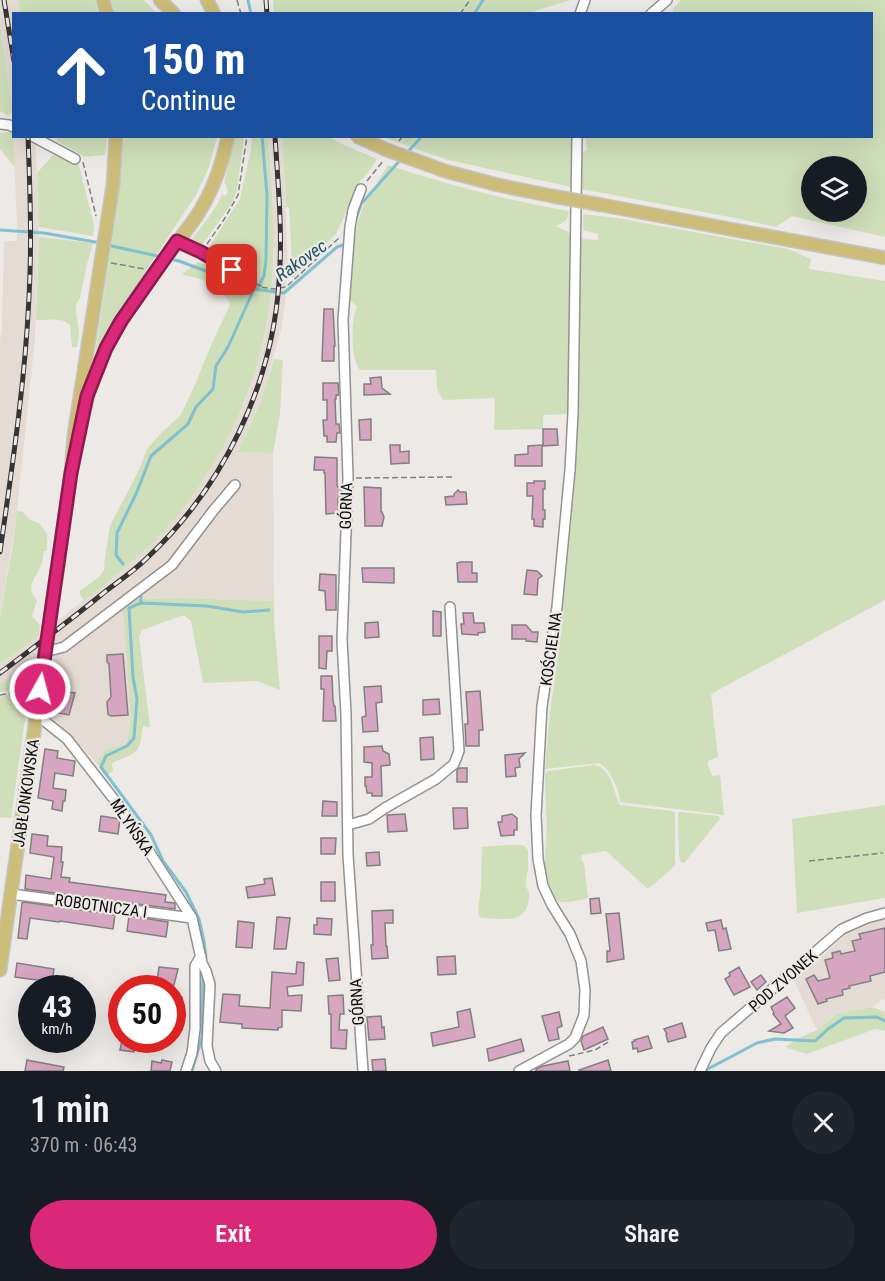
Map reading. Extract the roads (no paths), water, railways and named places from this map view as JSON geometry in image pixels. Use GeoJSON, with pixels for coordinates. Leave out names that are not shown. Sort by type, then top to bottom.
{"type":"FeatureCollection","features":[{"type":"Feature","properties":{"kind":"main road"},"geometry":{"type":"LineString","coordinates":[[160,0],[172,12]]}},
{"type":"Feature","properties":{"kind":"main road"},"geometry":{"type":"LineString","coordinates":[[71,473],[74,435],[112,185],[116,138]]}},
{"type":"Feature","properties":{"kind":"main road"},"geometry":{"type":"LineString","coordinates":[[71,473],[87,396],[106,348],[121,321],[196,216],[220,168],[228,138]]}},
{"type":"Feature","properties":{"kind":"main road"},"geometry":{"type":"LineString","coordinates":[[361,138],[445,171],[498,185],[885,258]]}},
{"type":"Feature","properties":{"kind":"main road","name":"JABŁONKOWSKA"},"geometry":{"type":"LineString","coordinates":[[0,970],[71,473]]}},
{"type":"Feature","properties":{"kind":"street"},"geometry":{"type":"LineString","coordinates":[[653,12],[667,0]]}},
{"type":"Feature","properties":{"kind":"street"},"geometry":{"type":"LineString","coordinates":[[36,138],[75,159]]}},
{"type":"Feature","properties":{"kind":"street","name":"KOŚCIELNA"},"geometry":{"type":"LineString","coordinates":[[519,1071],[569,1044],[575,1038],[584,1015],[585,1002],[581,961],[570,934],[543,886],[538,859],[536,815],[543,706],[557,608],[570,470],[573,413],[577,138]]}},
{"type":"Feature","properties":{"kind":"street","name":"GÓRNA"},"geometry":{"type":"LineString","coordinates":[[361,189],[353,210],[350,227],[343,320],[348,478],[342,640],[346,714],[348,855],[363,1071]]}},
{"type":"Feature","properties":{"kind":"street"},"geometry":{"type":"LineString","coordinates":[[174,246],[201,252],[232,270]]}},
{"type":"Feature","properties":{"kind":"street"},"geometry":{"type":"LineString","coordinates":[[45,652],[64,647],[172,565],[235,485]]}},
{"type":"Feature","properties":{"kind":"street"},"geometry":{"type":"LineString","coordinates":[[348,825],[369,819],[436,779],[454,764],[459,751],[450,607]]}},
{"type":"Feature","properties":{"kind":"street","name":"MŁYŃSKA"},"geometry":{"type":"LineString","coordinates":[[37,711],[67,739],[123,811],[192,918],[210,984],[198,1047]]}},
{"type":"Feature","properties":{"kind":"street","name":"ROBOTNICZA I"},"geometry":{"type":"LineString","coordinates":[[11,894],[192,918]]}},
{"type":"Feature","properties":{"kind":"street","name":"POD ZVONEK"},"geometry":{"type":"LineString","coordinates":[[701,1069],[721,1033],[842,929],[885,913]]}},
{"type":"Feature","properties":{"kind":"street","name":"MŁYŃSKA"},"geometry":{"type":"LineString","coordinates":[[203,963],[195,966],[198,1047],[216,1071]]}},
{"type":"Feature","properties":{"kind":"street"},"geometry":{"type":"LineString","coordinates":[[186,1071],[198,1047]]}},
{"type":"Feature","properties":{"kind":"waterway"},"geometry":{"type":"LineString","coordinates":[[248,0],[251,12]]}},
{"type":"Feature","properties":{"kind":"waterway","name":"Rakovec"},"geometry":{"type":"LineString","coordinates":[[475,12],[483,0]]}},
{"type":"Feature","properties":{"kind":"waterway"},"geometry":{"type":"LineString","coordinates":[[257,289],[264,276],[266,260],[267,195],[262,138]]}},
{"type":"Feature","properties":{"kind":"waterway","name":"Rakovec"},"geometry":{"type":"LineString","coordinates":[[407,153],[420,138]]}},
{"type":"Feature","properties":{"kind":"waterway","name":"Rakovec"},"geometry":{"type":"LineString","coordinates":[[355,222],[361,204],[402,158]]}},
{"type":"Feature","properties":{"kind":"waterway","name":"Rakovec"},"geometry":{"type":"LineString","coordinates":[[0,230],[44,233],[101,243]]}},
{"type":"Feature","properties":{"kind":"waterway","name":"Rakovec"},"geometry":{"type":"LineString","coordinates":[[169,259],[254,289],[284,293],[337,247],[346,244]]}},
{"type":"Feature","properties":{"kind":"waterway","name":"Rakovec"},"geometry":{"type":"LineString","coordinates":[[107,245],[162,257]]}},
{"type":"Feature","properties":{"kind":"waterway"},"geometry":{"type":"LineString","coordinates":[[123,564],[116,555],[117,533],[151,456],[188,424],[196,407],[213,389],[216,366],[228,347],[254,289]]}},
{"type":"Feature","properties":{"kind":"waterway"},"geometry":{"type":"LineString","coordinates":[[141,597],[141,603],[129,608],[133,677],[137,699],[134,738],[127,746],[106,756],[101,767],[151,835],[163,861],[186,892],[199,919],[204,941],[205,962]]}},
{"type":"Feature","properties":{"kind":"waterway"},"geometry":{"type":"LineString","coordinates":[[141,603],[207,606],[243,612],[269,610]]}},
{"type":"Feature","properties":{"kind":"waterway"},"geometry":{"type":"LineString","coordinates":[[192,1071],[202,1037],[203,971]]}},
{"type":"Feature","properties":{"kind":"waterway"},"geometry":{"type":"LineString","coordinates":[[704,1071],[757,1043],[775,1039],[815,1041],[844,1018],[877,1017],[885,1021]]}},
{"type":"Feature","properties":{"kind":"railway"},"geometry":{"type":"LineString","coordinates":[[4,0],[12,49]]}},
{"type":"Feature","properties":{"kind":"railway"},"geometry":{"type":"LineString","coordinates":[[266,0],[267,12]]}},
{"type":"Feature","properties":{"kind":"railway"},"geometry":{"type":"LineString","coordinates":[[0,552],[18,425],[27,329],[31,237],[28,138]]}},
{"type":"Feature","properties":{"kind":"railway"},"geometry":{"type":"LineString","coordinates":[[0,673],[147,558],[199,500],[239,432],[266,359],[279,282],[280,209],[275,138]]}}]}
